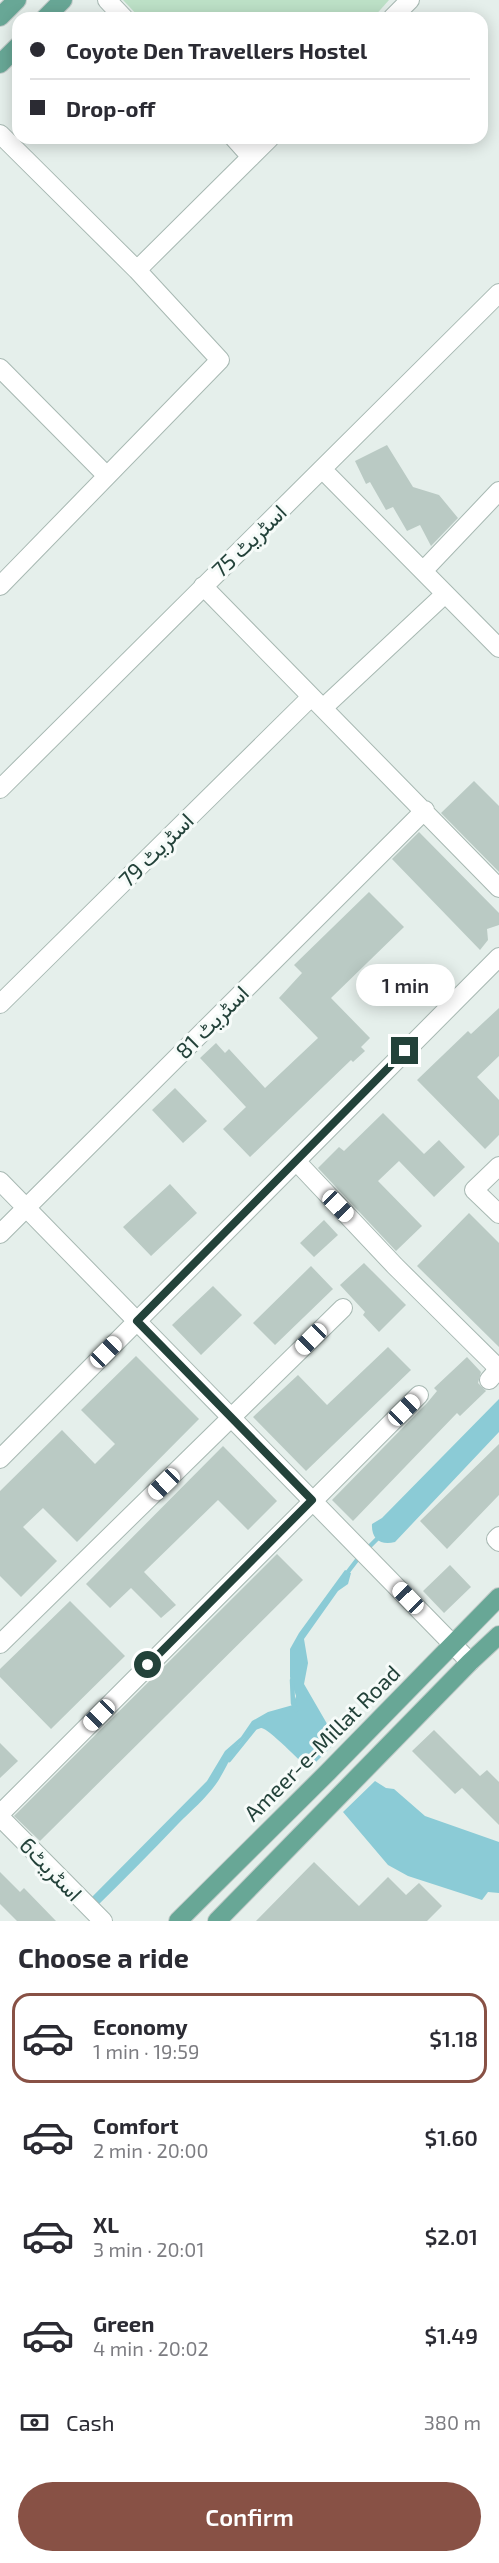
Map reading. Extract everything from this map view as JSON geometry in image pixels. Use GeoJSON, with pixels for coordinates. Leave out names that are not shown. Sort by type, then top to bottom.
{"type":"FeatureCollection","features":[{"type":"Feature","properties":{"kind":"main road"},"geometry":{"type":"LineString","coordinates":[[0,16],[17,0]]}},
{"type":"Feature","properties":{"kind":"main road"},"geometry":{"type":"LineString","coordinates":[[51,12],[63,0]]}},
{"type":"Feature","properties":{"kind":"main road"},"geometry":{"type":"LineString","coordinates":[[0,64],[12,52]]}},
{"type":"Feature","properties":{"kind":"main road","name":"Ameer-e-Millat Road"},"geometry":{"type":"LineString","coordinates":[[177,1921],[328,1772],[499,1597]]}},
{"type":"Feature","properties":{"kind":"main road"},"geometry":{"type":"LineString","coordinates":[[217,1921],[499,1635]]}},
{"type":"Feature","properties":{"kind":"street"},"geometry":{"type":"LineString","coordinates":[[107,0],[118,12]]}},
{"type":"Feature","properties":{"kind":"street"},"geometry":{"type":"LineString","coordinates":[[398,12],[410,0]]}},
{"type":"Feature","properties":{"kind":"street"},"geometry":{"type":"LineString","coordinates":[[0,134],[137,270],[220,360],[0,586]]}},
{"type":"Feature","properties":{"kind":"street"},"geometry":{"type":"LineString","coordinates":[[239,144],[251,157]]}},
{"type":"Feature","properties":{"kind":"street"},"geometry":{"type":"LineString","coordinates":[[137,270],[264,144]]}},
{"type":"Feature","properties":{"kind":"street","name":"اسٹریٹ 75"},"geometry":{"type":"LineString","coordinates":[[0,789],[499,293]]}},
{"type":"Feature","properties":{"kind":"street"},"geometry":{"type":"LineString","coordinates":[[0,368],[107,476]]}},
{"type":"Feature","properties":{"kind":"street"},"geometry":{"type":"LineString","coordinates":[[323,470],[499,648]]}},
{"type":"Feature","properties":{"kind":"street"},"geometry":{"type":"LineString","coordinates":[[423,571],[499,491]]}},
{"type":"Feature","properties":{"kind":"street"},"geometry":{"type":"LineString","coordinates":[[203,586],[499,888]]}},
{"type":"Feature","properties":{"kind":"street","name":"اسٹریٹ 79"},"geometry":{"type":"LineString","coordinates":[[0,1004],[317,703],[445,594]]}},
{"type":"Feature","properties":{"kind":"street","name":"اسٹریٹ 81"},"geometry":{"type":"LineString","coordinates":[[0,1234],[424,810]]}},
{"type":"Feature","properties":{"kind":"street"},"geometry":{"type":"LineString","coordinates":[[0,1459],[499,957]]}},
{"type":"Feature","properties":{"kind":"street"},"geometry":{"type":"LineString","coordinates":[[296,1161],[395,1266],[493,1363],[497,1371],[489,1380]]}},
{"type":"Feature","properties":{"kind":"street"},"geometry":{"type":"LineString","coordinates":[[499,1166],[474,1190],[499,1214]]}},
{"type":"Feature","properties":{"kind":"street"},"geometry":{"type":"LineString","coordinates":[[0,1181],[470,1662]]}},
{"type":"Feature","properties":{"kind":"street"},"geometry":{"type":"LineString","coordinates":[[4,1633],[232,1418],[343,1308]]}},
{"type":"Feature","properties":{"kind":"street"},"geometry":{"type":"LineString","coordinates":[[0,1815],[419,1395]]}},
{"type":"Feature","properties":{"kind":"street"},"geometry":{"type":"LineString","coordinates":[[499,1536],[496,1539],[499,1542]]}},
{"type":"Feature","properties":{"kind":"street","name":"اسٹریٹ6"},"geometry":{"type":"LineString","coordinates":[[0,1815],[90,1917]]}},
{"type":"Feature","properties":{"kind":"green space"},"geometry":{"type":"Polygon","coordinates":[[[123,0],[389,0],[378,12],[134,12],[123,0]]]}},
{"type":"Feature","properties":{"kind":"water"},"geometry":{"type":"Polygon","coordinates":[[[499,1399],[499,1432],[395,1542],[385,1543],[378,1540],[373,1534],[372,1524],[382,1518],[499,1399]]]}},
{"type":"Feature","properties":{"kind":"water"},"geometry":{"type":"Polygon","coordinates":[[[345,1570],[351,1573],[348,1584],[338,1591],[304,1639],[308,1663],[304,1684],[337,1741],[309,1769],[264,1729],[252,1732],[239,1744],[208,1794],[94,1909],[87,1902],[207,1781],[225,1751],[241,1737],[252,1721],[268,1712],[293,1705],[296,1696],[290,1677],[290,1649],[345,1570]]]}},
{"type":"Feature","properties":{"kind":"water"},"geometry":{"type":"Polygon","coordinates":[[[375,1781],[386,1788],[394,1789],[425,1816],[499,1842],[499,1893],[488,1892],[482,1900],[408,1876],[388,1865],[343,1812],[375,1781]]]}},
{"type":"Feature","properties":{"kind":"building"},"geometry":{"type":"Polygon","coordinates":[[[387,445],[413,487],[439,495],[458,518],[431,546],[420,525],[407,531],[393,507],[386,510],[370,482],[366,484],[355,461],[387,445]]]}},
{"type":"Feature","properties":{"kind":"building"},"geometry":{"type":"Polygon","coordinates":[[[474,781],[499,806],[499,872],[441,813],[474,781]]]}},
{"type":"Feature","properties":{"kind":"building"},"geometry":{"type":"Polygon","coordinates":[[[419,832],[499,913],[499,925],[487,929],[488,940],[480,950],[392,859],[419,832]]]}},
{"type":"Feature","properties":{"kind":"building"},"geometry":{"type":"Polygon","coordinates":[[[369,892],[404,927],[331,998],[370,1038],[361,1047],[365,1051],[353,1062],[351,1060],[250,1157],[223,1129],[246,1107],[200,1058],[216,1043],[225,1053],[229,1049],[265,1088],[318,1038],[279,998],[302,973],[294,965],[369,892]]]}},
{"type":"Feature","properties":{"kind":"building"},"geometry":{"type":"Polygon","coordinates":[[[499,1008],[499,1056],[477,1077],[499,1100],[499,1135],[485,1149],[417,1080],[468,1031],[471,1034],[499,1008]]]}},
{"type":"Feature","properties":{"kind":"building"},"geometry":{"type":"Polygon","coordinates":[[[175,1088],[207,1121],[183,1143],[152,1110],[175,1088]]]}},
{"type":"Feature","properties":{"kind":"building"},"geometry":{"type":"Polygon","coordinates":[[[383,1113],[424,1154],[439,1140],[465,1167],[434,1197],[399,1161],[378,1181],[422,1226],[396,1251],[318,1168],[339,1147],[344,1151],[383,1113]]]}},
{"type":"Feature","properties":{"kind":"building"},"geometry":{"type":"Polygon","coordinates":[[[170,1184],[197,1213],[151,1256],[123,1227],[170,1184]]]}},
{"type":"Feature","properties":{"kind":"building"},"geometry":{"type":"Polygon","coordinates":[[[469,1213],[499,1243],[499,1347],[417,1266],[469,1213]]]}},
{"type":"Feature","properties":{"kind":"building"},"geometry":{"type":"Polygon","coordinates":[[[324,1220],[338,1235],[314,1257],[300,1243],[324,1220]]]}},
{"type":"Feature","properties":{"kind":"building"},"geometry":{"type":"Polygon","coordinates":[[[364,1263],[406,1305],[379,1332],[363,1315],[365,1312],[340,1285],[364,1263]]]}},
{"type":"Feature","properties":{"kind":"building"},"geometry":{"type":"Polygon","coordinates":[[[311,1266],[333,1289],[275,1345],[253,1323],[311,1266]]]}},
{"type":"Feature","properties":{"kind":"building"},"geometry":{"type":"Polygon","coordinates":[[[213,1286],[242,1315],[201,1355],[172,1325],[213,1286]]]}},
{"type":"Feature","properties":{"kind":"building"},"geometry":{"type":"Polygon","coordinates":[[[388,1347],[411,1370],[306,1471],[253,1417],[298,1375],[327,1405],[388,1347]]]}},
{"type":"Feature","properties":{"kind":"building"},"geometry":{"type":"Polygon","coordinates":[[[136,1356],[199,1419],[77,1542],[43,1508],[23,1527],[57,1561],[21,1597],[0,1576],[0,1491],[62,1430],[95,1464],[115,1444],[81,1410],[136,1356]]]}},
{"type":"Feature","properties":{"kind":"building"},"geometry":{"type":"Polygon","coordinates":[[[467,1357],[481,1372],[478,1383],[486,1391],[460,1416],[457,1413],[353,1521],[332,1500],[427,1403],[437,1391],[434,1388],[467,1357]]]}},
{"type":"Feature","properties":{"kind":"building"},"geometry":{"type":"Polygon","coordinates":[[[499,1444],[499,1495],[447,1549],[420,1521],[499,1444]]]}},
{"type":"Feature","properties":{"kind":"building"},"geometry":{"type":"Polygon","coordinates":[[[223,1446],[277,1501],[248,1530],[218,1500],[144,1572],[176,1605],[161,1618],[131,1588],[110,1608],[86,1584],[223,1446]]]}},
{"type":"Feature","properties":{"kind":"building"},"geometry":{"type":"Polygon","coordinates":[[[277,1554],[303,1580],[40,1841],[14,1816],[277,1554]]]}},
{"type":"Feature","properties":{"kind":"building"},"geometry":{"type":"Polygon","coordinates":[[[450,1565],[471,1587],[444,1613],[423,1591],[450,1565]]]}},
{"type":"Feature","properties":{"kind":"building"},"geometry":{"type":"Polygon","coordinates":[[[70,1601],[125,1656],[51,1729],[0,1677],[0,1669],[70,1601]]]}},
{"type":"Feature","properties":{"kind":"building"},"geometry":{"type":"Polygon","coordinates":[[[434,1730],[480,1776],[487,1770],[499,1782],[499,1825],[462,1788],[455,1794],[412,1751],[434,1730]]]}},
{"type":"Feature","properties":{"kind":"building"},"geometry":{"type":"Polygon","coordinates":[[[0,1743],[18,1761],[0,1778],[0,1743]]]}},
{"type":"Feature","properties":{"kind":"building"},"geometry":{"type":"Polygon","coordinates":[[[314,1862],[359,1906],[388,1877],[406,1895],[419,1883],[442,1906],[427,1921],[256,1921],[314,1862]]]}},
{"type":"Feature","properties":{"kind":"building"},"geometry":{"type":"Polygon","coordinates":[[[0,1872],[20,1892],[24,1888],[56,1921],[17,1921],[0,1904],[0,1872]]]}},
{"type":"Feature","properties":{"kind":"waterway"},"geometry":{"type":"LineString","coordinates":[[366,1550],[379,1537]]}},
{"type":"Feature","properties":{"kind":"waterway"},"geometry":{"type":"LineString","coordinates":[[347,1573],[360,1556]]}},
{"type":"Feature","properties":{"kind":"waterway"},"geometry":{"type":"LineString","coordinates":[[292,1680],[293,1703],[296,1710]]}},
{"type":"Feature","properties":{"kind":"waterway"},"geometry":{"type":"LineString","coordinates":[[229,1760],[254,1729]]}},
{"type":"Feature","properties":{"kind":"route"},"geometry":{"type":"LineString","coordinates":[[148,1665],[312,1500],[137,1321],[405,1051]]}}]}
